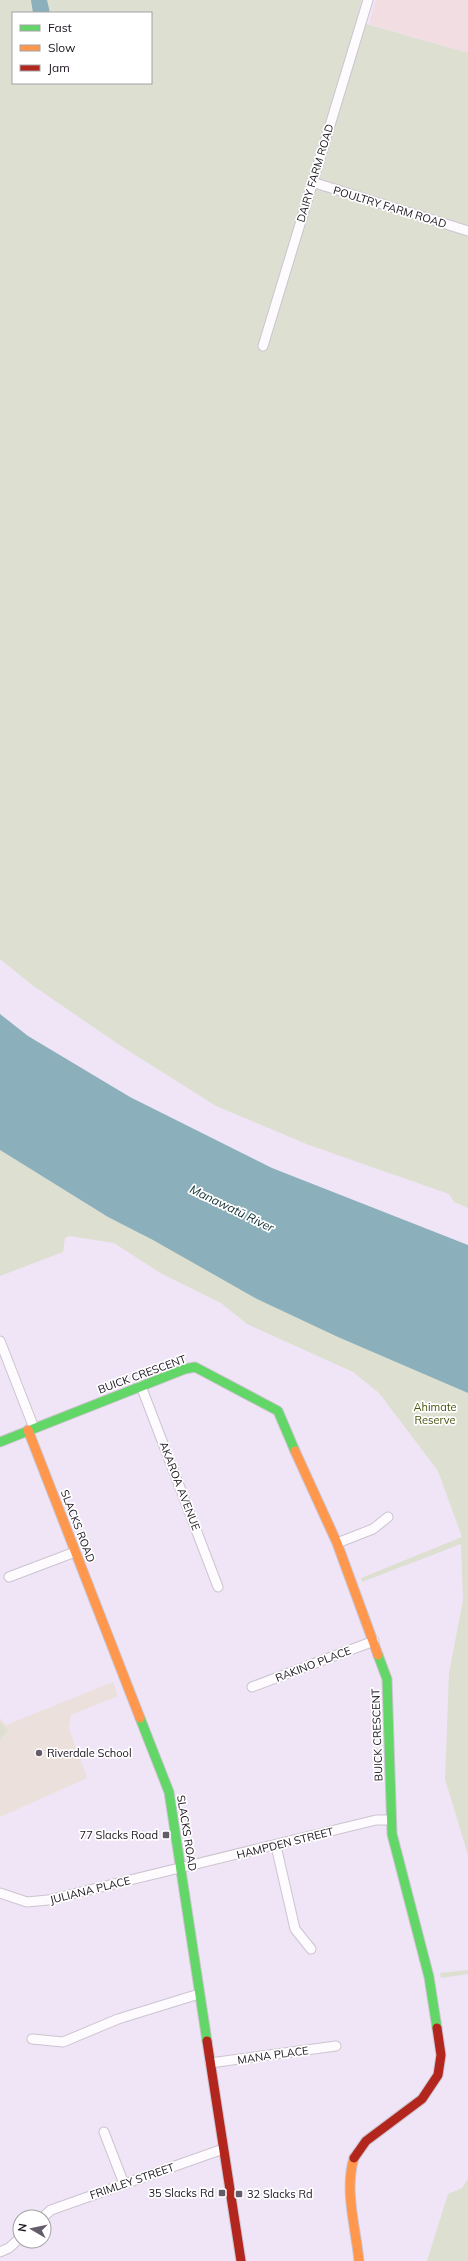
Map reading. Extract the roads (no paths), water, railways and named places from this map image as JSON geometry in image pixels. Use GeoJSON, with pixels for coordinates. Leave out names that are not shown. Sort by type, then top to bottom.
{"type":"FeatureCollection","features":[{"type":"Feature","properties":{"kind":"street","name":"DAIRY FARM ROAD"},"geometry":{"type":"LineString","coordinates":[[263,346],[368,0]]}},
{"type":"Feature","properties":{"kind":"street","name":"POULTRY FARM ROAD"},"geometry":{"type":"LineString","coordinates":[[312,182],[468,231]]}},
{"type":"Feature","properties":{"kind":"street"},"geometry":{"type":"LineString","coordinates":[[0,1341],[31,1429]]}},
{"type":"Feature","properties":{"kind":"street","name":"BUICK CRESCENT"},"geometry":{"type":"LineString","coordinates":[[0,1442],[185,1369],[195,1368],[275,1408],[281,1416],[307,1480],[337,1543],[384,1668],[388,1689],[391,1820],[400,1868],[430,1977],[440,2045],[441,2065],[435,2082],[422,2099],[366,2140],[354,2158],[352,2181],[359,2261]]}},
{"type":"Feature","properties":{"kind":"street","name":"AKAROA AVENUE"},"geometry":{"type":"LineString","coordinates":[[141,1386],[218,1587]]}},
{"type":"Feature","properties":{"kind":"street","name":"SLACKS ROAD"},"geometry":{"type":"LineString","coordinates":[[31,1429],[75,1552],[168,1792],[223,2149],[242,2261]]}},
{"type":"Feature","properties":{"kind":"street"},"geometry":{"type":"LineString","coordinates":[[337,1543],[373,1529],[388,1517]]}},
{"type":"Feature","properties":{"kind":"street"},"geometry":{"type":"LineString","coordinates":[[9,1577],[75,1552]]}},
{"type":"Feature","properties":{"kind":"street","name":"RAKINO PLACE"},"geometry":{"type":"LineString","coordinates":[[252,1687],[374,1641]]}},
{"type":"Feature","properties":{"kind":"street","name":"HAMPDEN STREET"},"geometry":{"type":"LineString","coordinates":[[180,1868],[276,1846],[376,1820],[391,1820]]}},
{"type":"Feature","properties":{"kind":"street"},"geometry":{"type":"LineString","coordinates":[[276,1846],[295,1929],[310,1949]]}},
{"type":"Feature","properties":{"kind":"street","name":"JULIANA PLACE"},"geometry":{"type":"LineString","coordinates":[[0,1893],[27,1902],[48,1900],[180,1868]]}},
{"type":"Feature","properties":{"kind":"street"},"geometry":{"type":"LineString","coordinates":[[32,2039],[63,2042],[118,2019],[199,1994]]}},
{"type":"Feature","properties":{"kind":"street","name":"MANA PLACE"},"geometry":{"type":"LineString","coordinates":[[210,2063],[336,2046]]}},
{"type":"Feature","properties":{"kind":"street"},"geometry":{"type":"LineString","coordinates":[[104,2132],[124,2184]]}},
{"type":"Feature","properties":{"kind":"street","name":"FRIMLEY STREET"},"geometry":{"type":"LineString","coordinates":[[52,2210],[223,2149]]}},
{"type":"Feature","properties":{"kind":"street"},"geometry":{"type":"LineString","coordinates":[[0,2252],[12,2245]]}},
{"type":"Feature","properties":{"kind":"water"},"geometry":{"type":"Polygon","coordinates":[[[31,0],[47,0],[50,12],[33,12],[31,0]]]}},
{"type":"Feature","properties":{"kind":"water","name":"Manawatū River"},"geometry":{"type":"Polygon","coordinates":[[[0,1014],[28,1036],[130,1097],[272,1168],[468,1245],[468,1393],[338,1337],[257,1299],[153,1240],[108,1217],[0,1150],[0,1014]]]}},
{"type":"Feature","properties":{"kind":"place","name":"Riverdale School"},"geometry":{"type":"Point","coordinates":[39,1753]}},
{"type":"Feature","properties":{"kind":"place","name":"77 Slacks Road"},"geometry":{"type":"Point","coordinates":[166,1835]}},
{"type":"Feature","properties":{"kind":"place","name":"35 Slacks Rd"},"geometry":{"type":"Point","coordinates":[222,2193]}},
{"type":"Feature","properties":{"kind":"place","name":"32 Slacks Rd"},"geometry":{"type":"Point","coordinates":[239,2194]}},
{"type":"Feature","properties":{"kind":"park label","name":"Ahimate Reserve"},"geometry":{"type":"Point","coordinates":[435,1413]}}]}
